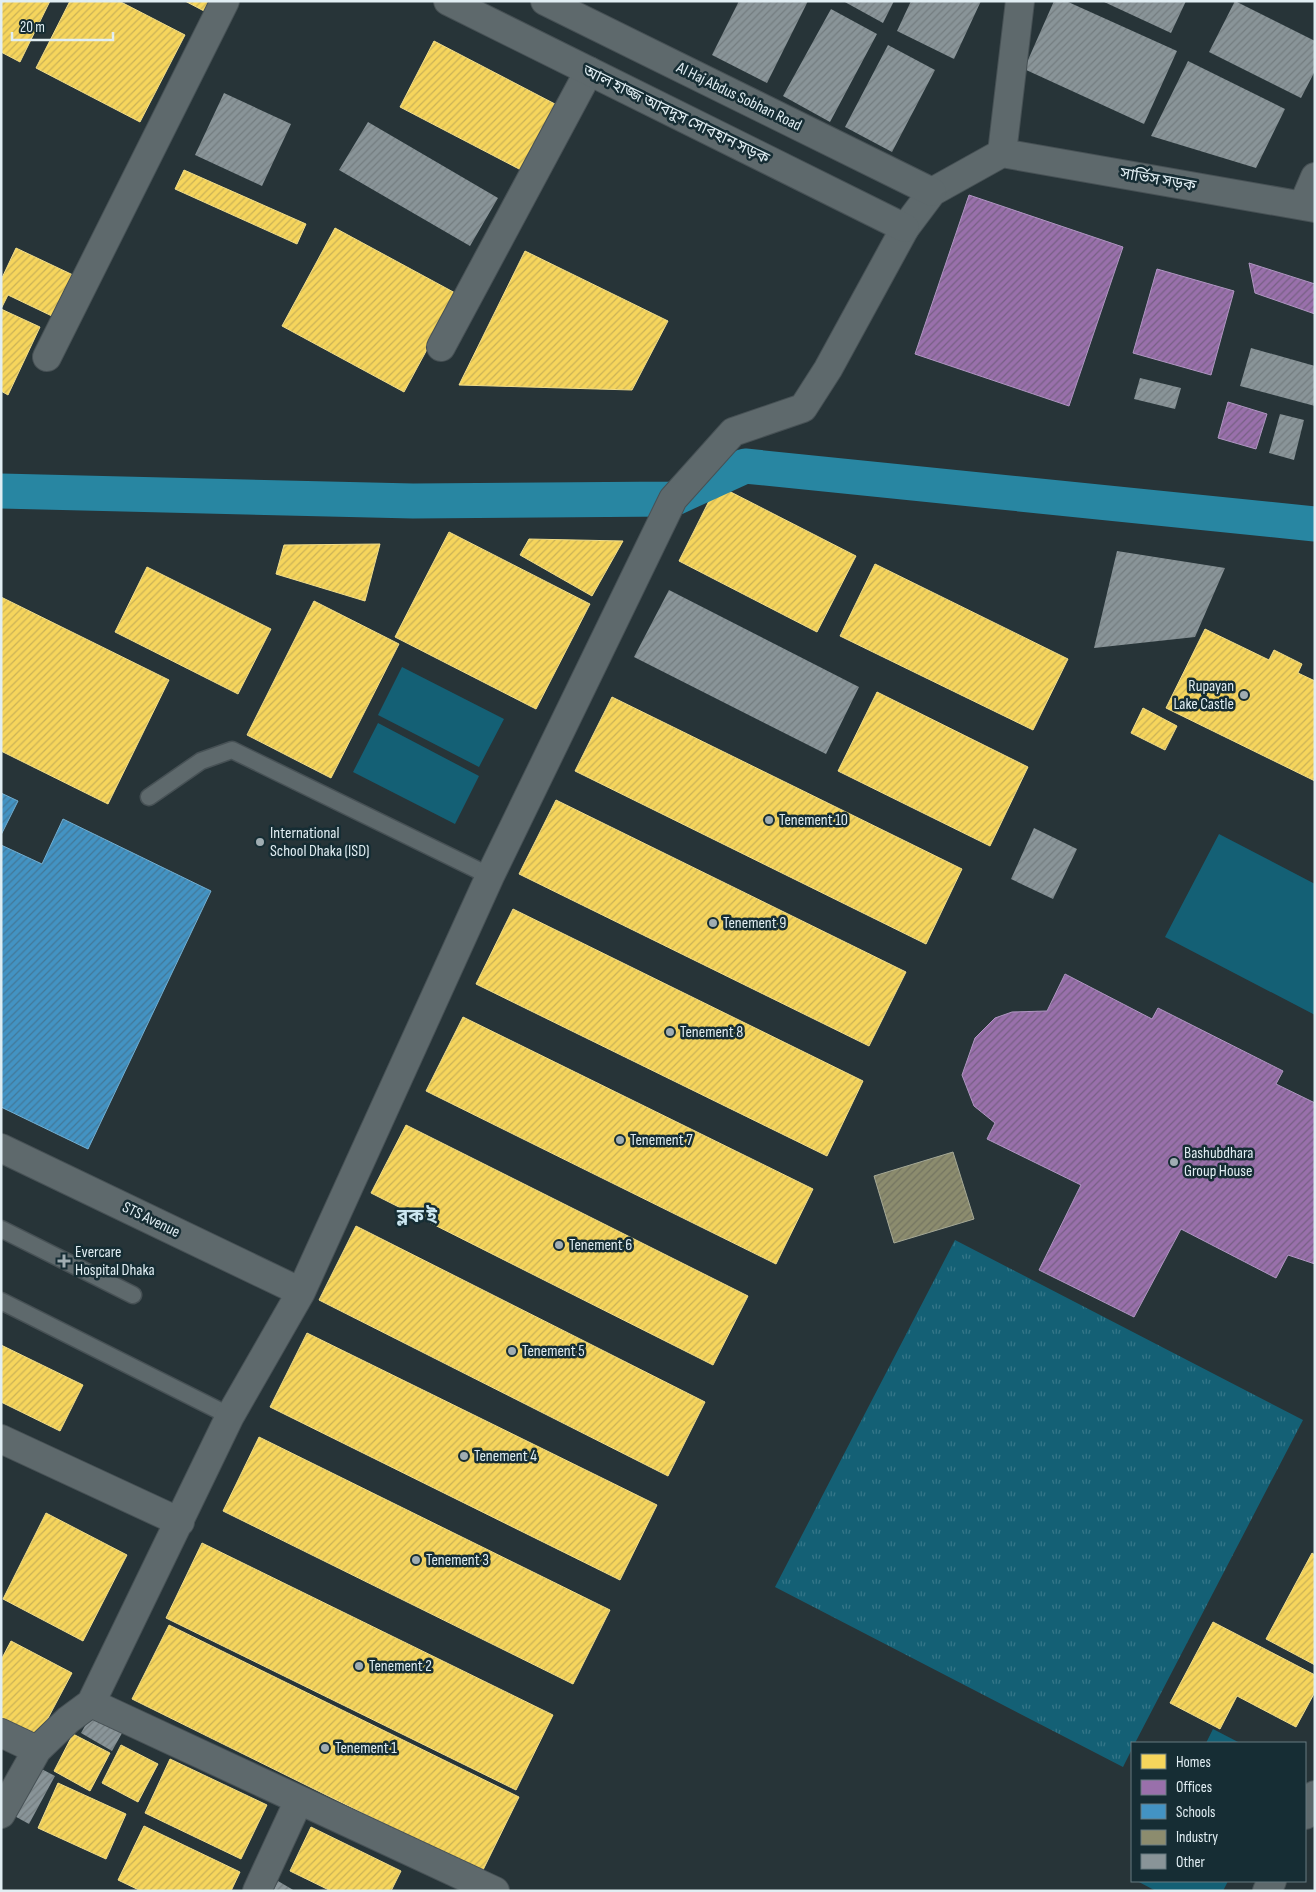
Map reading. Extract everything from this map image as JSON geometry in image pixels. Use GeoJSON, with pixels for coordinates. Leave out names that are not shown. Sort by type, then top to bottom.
{"type":"FeatureCollection","features":[{"type":"Feature","properties":{"kind":"street"},"geometry":{"type":"LineString","coordinates":[[47,357],[225,1]]}},
{"type":"Feature","properties":{"kind":"street","name":"আল হাজ্জ আবদুস সোবহান সড়ক"},"geometry":{"type":"LineString","coordinates":[[448,1],[906,228]]}},
{"type":"Feature","properties":{"kind":"street","name":"Al Haj Abdus Sobhan Road"},"geometry":{"type":"LineString","coordinates":[[545,1],[932,192]]}},
{"type":"Feature","properties":{"kind":"street"},"geometry":{"type":"LineString","coordinates":[[1,1814],[37,1750],[68,1720],[91,1703],[230,1416],[301,1292],[490,876],[673,499],[733,432],[803,408],[828,369],[906,228],[932,192],[1002,153],[1020,1]]}},
{"type":"Feature","properties":{"kind":"street"},"geometry":{"type":"LineString","coordinates":[[441,347],[589,71]]}},
{"type":"Feature","properties":{"kind":"street","name":"সার্ভিস সড়ক"},"geometry":{"type":"LineString","coordinates":[[1002,153],[1309,206]]}},
{"type":"Feature","properties":{"kind":"street"},"geometry":{"type":"LineString","coordinates":[[1309,206],[1315,177]]}},
{"type":"Feature","properties":{"kind":"street","name":"STS Avenue"},"geometry":{"type":"LineString","coordinates":[[1,1148],[301,1292]]}},
{"type":"Feature","properties":{"kind":"street"},"geometry":{"type":"LineString","coordinates":[[1,1439],[180,1522]]}},
{"type":"Feature","properties":{"kind":"street"},"geometry":{"type":"LineString","coordinates":[[91,1703],[495,1891]]}},
{"type":"Feature","properties":{"kind":"street"},"geometry":{"type":"LineString","coordinates":[[1,1733],[37,1750]]}},
{"type":"Feature","properties":{"kind":"street"},"geometry":{"type":"LineString","coordinates":[[1306,1813],[1315,1795]]}},
{"type":"Feature","properties":{"kind":"street"},"geometry":{"type":"LineString","coordinates":[[257,1891],[299,1800]]}},
{"type":"Feature","properties":{"kind":"lane"},"geometry":{"type":"LineString","coordinates":[[149,797],[201,760],[232,750],[490,876]]}},
{"type":"Feature","properties":{"kind":"lane"},"geometry":{"type":"LineString","coordinates":[[1,1228],[133,1295]]}},
{"type":"Feature","properties":{"kind":"lane"},"geometry":{"type":"LineString","coordinates":[[1,1301],[230,1416]]}},
{"type":"Feature","properties":{"kind":"green space"},"geometry":{"type":"Polygon","coordinates":[[[402,667],[504,719],[479,767],[378,715],[402,667]]]}},
{"type":"Feature","properties":{"kind":"green space"},"geometry":{"type":"Polygon","coordinates":[[[378,723],[479,776],[455,824],[353,772],[378,723]]]}},
{"type":"Feature","properties":{"kind":"green space"},"geometry":{"type":"Polygon","coordinates":[[[1219,834],[1315,884],[1315,1015],[1165,937],[1219,834]]]}},
{"type":"Feature","properties":{"kind":"green space"},"geometry":{"type":"Polygon","coordinates":[[[955,1240],[1303,1420],[1136,1742],[1131,1742],[1131,1751],[1123,1767],[775,1587],[955,1240]]]}},
{"type":"Feature","properties":{"kind":"green space"},"geometry":{"type":"Polygon","coordinates":[[[1213,1729],[1238,1742],[1206,1742],[1213,1729]]]}},
{"type":"Feature","properties":{"kind":"green space"},"geometry":{"type":"Polygon","coordinates":[[[1139,1882],[1228,1882],[1223,1891],[1156,1891],[1139,1882]]]}},
{"type":"Feature","properties":{"kind":"building: Homes"},"geometry":{"type":"Polygon","coordinates":[[[1,1],[50,1],[20,62],[1,52],[1,1]]]}},
{"type":"Feature","properties":{"kind":"building: Homes"},"geometry":{"type":"Polygon","coordinates":[[[70,1],[119,1],[185,35],[140,122],[36,68],[70,1]]]}},
{"type":"Feature","properties":{"kind":"building: Homes"},"geometry":{"type":"Polygon","coordinates":[[[185,1],[209,1],[204,11],[185,1]]]}},
{"type":"Feature","properties":{"kind":"building: Homes"},"geometry":{"type":"Polygon","coordinates":[[[434,41],[555,104],[521,170],[400,107],[434,41]]]}},
{"type":"Feature","properties":{"kind":"building: Homes"},"geometry":{"type":"Polygon","coordinates":[[[184,170],[306,224],[297,244],[175,189],[184,170]]]}},
{"type":"Feature","properties":{"kind":"building: Homes"},"geometry":{"type":"Polygon","coordinates":[[[335,228],[457,294],[404,392],[282,326],[335,228]]]}},
{"type":"Feature","properties":{"kind":"building: Homes"},"geometry":{"type":"Polygon","coordinates":[[[16,248],[73,275],[54,317],[8,295],[1,309],[1,280],[16,248]]]}},
{"type":"Feature","properties":{"kind":"building: Homes"},"geometry":{"type":"Polygon","coordinates":[[[525,251],[668,321],[632,390],[459,385],[525,251]]]}},
{"type":"Feature","properties":{"kind":"building: Homes"},"geometry":{"type":"Polygon","coordinates":[[[1,309],[40,327],[8,395],[1,391],[1,309]]]}},
{"type":"Feature","properties":{"kind":"building: Homes"},"geometry":{"type":"Polygon","coordinates":[[[717,485],[856,556],[817,632],[679,561],[717,485]]]}},
{"type":"Feature","properties":{"kind":"building: Homes"},"geometry":{"type":"Polygon","coordinates":[[[449,532],[590,604],[536,709],[395,637],[449,532]]]}},
{"type":"Feature","properties":{"kind":"building: Homes"},"geometry":{"type":"Polygon","coordinates":[[[529,539],[623,541],[592,596],[520,555],[529,539]]]}},
{"type":"Feature","properties":{"kind":"building: Homes"},"geometry":{"type":"Polygon","coordinates":[[[380,544],[365,601],[276,574],[284,545],[380,544]]]}},
{"type":"Feature","properties":{"kind":"building: Homes"},"geometry":{"type":"Polygon","coordinates":[[[875,564],[1068,659],[1033,730],[840,636],[875,564]]]}},
{"type":"Feature","properties":{"kind":"building: Homes"},"geometry":{"type":"Polygon","coordinates":[[[147,567],[271,629],[238,694],[115,632],[147,567]]]}},
{"type":"Feature","properties":{"kind":"building: Homes"},"geometry":{"type":"Polygon","coordinates":[[[1,597],[169,680],[108,804],[1,751],[1,597]]]}},
{"type":"Feature","properties":{"kind":"building: Homes"},"geometry":{"type":"Polygon","coordinates":[[[314,601],[399,644],[331,778],[247,735],[314,601]]]}},
{"type":"Feature","properties":{"kind":"building: Homes","name":"Rupayan Lake Castle"},"geometry":{"type":"Polygon","coordinates":[[[1205,629],[1269,660],[1274,650],[1302,664],[1298,673],[1315,681],[1315,781],[1166,708],[1205,629]]]}},
{"type":"Feature","properties":{"kind":"building: Homes"},"geometry":{"type":"Polygon","coordinates":[[[877,692],[1028,767],[990,846],[838,771],[877,692]]]}},
{"type":"Feature","properties":{"kind":"building: Homes","name":"Tenement 10"},"geometry":{"type":"Polygon","coordinates":[[[612,697],[962,869],[926,944],[575,771],[612,697]]]}},
{"type":"Feature","properties":{"kind":"building: Homes"},"geometry":{"type":"Polygon","coordinates":[[[1143,708],[1177,726],[1165,750],[1131,733],[1143,708]]]}},
{"type":"Feature","properties":{"kind":"building: Homes","name":"Tenement 9"},"geometry":{"type":"Polygon","coordinates":[[[556,800],[906,972],[869,1046],[519,874],[556,800]]]}},
{"type":"Feature","properties":{"kind":"building: Homes","name":"Tenement 8"},"geometry":{"type":"Polygon","coordinates":[[[513,909],[863,1081],[827,1156],[476,984],[513,909]]]}},
{"type":"Feature","properties":{"kind":"building: Homes","name":"Tenement 7"},"geometry":{"type":"Polygon","coordinates":[[[463,1017],[813,1189],[776,1264],[426,1091],[463,1017]]]}},
{"type":"Feature","properties":{"kind":"building: Homes","name":"Tenement 6"},"geometry":{"type":"Polygon","coordinates":[[[406,1125],[748,1296],[713,1365],[371,1193],[406,1125]]]}},
{"type":"Feature","properties":{"kind":"building: Homes","name":"Tenement 5"},"geometry":{"type":"Polygon","coordinates":[[[356,1226],[705,1402],[668,1476],[319,1300],[356,1226]]]}},
{"type":"Feature","properties":{"kind":"building: Homes","name":"Tenement 4"},"geometry":{"type":"Polygon","coordinates":[[[307,1333],[657,1505],[620,1580],[270,1407],[307,1333]]]}},
{"type":"Feature","properties":{"kind":"building: Homes"},"geometry":{"type":"Polygon","coordinates":[[[1,1345],[83,1385],[60,1431],[1,1402],[1,1345]]]}},
{"type":"Feature","properties":{"kind":"building: Homes","name":"Tenement 3"},"geometry":{"type":"Polygon","coordinates":[[[259,1437],[610,1610],[573,1684],[223,1511],[259,1437]]]}},
{"type":"Feature","properties":{"kind":"building: Homes"},"geometry":{"type":"Polygon","coordinates":[[[46,1513],[127,1555],[83,1641],[3,1599],[46,1513]]]}},
{"type":"Feature","properties":{"kind":"building: Homes","name":"Tenement 2"},"geometry":{"type":"Polygon","coordinates":[[[202,1543],[553,1715],[516,1790],[166,1618],[202,1543]]]}},
{"type":"Feature","properties":{"kind":"building: Homes"},"geometry":{"type":"Polygon","coordinates":[[[1312,1553],[1315,1555],[1315,1665],[1266,1639],[1312,1553]]]}},
{"type":"Feature","properties":{"kind":"building: Homes"},"geometry":{"type":"Polygon","coordinates":[[[1213,1622],[1315,1675],[1315,1692],[1296,1727],[1237,1696],[1220,1729],[1170,1703],[1213,1622]]]}},
{"type":"Feature","properties":{"kind":"building: Homes","name":"Tenement 1"},"geometry":{"type":"Polygon","coordinates":[[[169,1625],[519,1797],[482,1872],[132,1699],[169,1625]]]}},
{"type":"Feature","properties":{"kind":"building: Homes"},"geometry":{"type":"Polygon","coordinates":[[[11,1641],[72,1673],[38,1737],[1,1717],[1,1660],[11,1641]]]}},
{"type":"Feature","properties":{"kind":"building: Homes"},"geometry":{"type":"Polygon","coordinates":[[[73,1734],[110,1753],[90,1791],[54,1771],[73,1734]]]}},
{"type":"Feature","properties":{"kind":"building: Homes"},"geometry":{"type":"Polygon","coordinates":[[[121,1745],[158,1764],[138,1802],[102,1783],[121,1745]]]}},
{"type":"Feature","properties":{"kind":"building: Homes"},"geometry":{"type":"Polygon","coordinates":[[[170,1759],[267,1805],[241,1859],[145,1813],[170,1759]]]}},
{"type":"Feature","properties":{"kind":"building: Homes"},"geometry":{"type":"Polygon","coordinates":[[[58,1783],[126,1814],[106,1859],[38,1828],[58,1783]]]}},
{"type":"Feature","properties":{"kind":"building: Homes"},"geometry":{"type":"Polygon","coordinates":[[[144,1826],[240,1872],[231,1891],[141,1891],[118,1880],[144,1826]]]}},
{"type":"Feature","properties":{"kind":"building: Homes"},"geometry":{"type":"Polygon","coordinates":[[[311,1827],[401,1871],[391,1891],[331,1891],[290,1871],[311,1827]]]}},
{"type":"Feature","properties":{"kind":"building: Offices"},"geometry":{"type":"Polygon","coordinates":[[[969,195],[1123,247],[1069,406],[915,354],[969,195]]]}},
{"type":"Feature","properties":{"kind":"building: Offices"},"geometry":{"type":"Polygon","coordinates":[[[1249,263],[1315,284],[1315,314],[1255,293],[1249,263]]]}},
{"type":"Feature","properties":{"kind":"building: Offices"},"geometry":{"type":"Polygon","coordinates":[[[1157,269],[1234,291],[1211,375],[1133,353],[1157,269]]]}},
{"type":"Feature","properties":{"kind":"building: Offices"},"geometry":{"type":"Polygon","coordinates":[[[1228,402],[1267,414],[1256,449],[1218,438],[1228,402]]]}},
{"type":"Feature","properties":{"kind":"building: Offices","name":"Bashubdhara Group House"},"geometry":{"type":"Polygon","coordinates":[[[1065,974],[1152,1019],[1158,1008],[1283,1071],[1276,1084],[1315,1103],[1315,1264],[1288,1255],[1276,1278],[1181,1229],[1134,1317],[1039,1270],[1081,1185],[987,1139],[995,1123],[974,1106],[962,1075],[975,1038],[995,1018],[1012,1012],[1047,1011],[1065,974]]]}},
{"type":"Feature","properties":{"kind":"building: Schools"},"geometry":{"type":"Polygon","coordinates":[[[1,793],[18,801],[1,835],[1,793]]]}},
{"type":"Feature","properties":{"kind":"building: Schools"},"geometry":{"type":"Polygon","coordinates":[[[63,819],[211,891],[88,1149],[1,1107],[1,845],[42,864],[63,819]]]}},
{"type":"Feature","properties":{"kind":"building: Industry"},"geometry":{"type":"Polygon","coordinates":[[[953,1152],[974,1219],[894,1243],[874,1176],[953,1152]]]}},
{"type":"Feature","properties":{"kind":"building: Other"},"geometry":{"type":"Polygon","coordinates":[[[739,1],[808,1],[767,83],[712,55],[739,1]]]}},
{"type":"Feature","properties":{"kind":"building: Other"},"geometry":{"type":"Polygon","coordinates":[[[843,1],[894,1],[883,23],[843,1]]]}},
{"type":"Feature","properties":{"kind":"building: Other"},"geometry":{"type":"Polygon","coordinates":[[[911,1],[981,1],[954,59],[897,31],[911,1]]]}},
{"type":"Feature","properties":{"kind":"building: Other"},"geometry":{"type":"Polygon","coordinates":[[[1054,1],[1066,1],[1177,51],[1144,124],[1024,69],[1054,1]]]}},
{"type":"Feature","properties":{"kind":"building: Other"},"geometry":{"type":"Polygon","coordinates":[[[1102,1],[1186,1],[1171,33],[1102,1]]]}},
{"type":"Feature","properties":{"kind":"building: Other"},"geometry":{"type":"Polygon","coordinates":[[[1235,1],[1315,41],[1315,71],[1301,98],[1209,52],[1235,1]]]}},
{"type":"Feature","properties":{"kind":"building: Other"},"geometry":{"type":"Polygon","coordinates":[[[831,9],[877,34],[830,122],[783,96],[831,9]]]}},
{"type":"Feature","properties":{"kind":"building: Other"},"geometry":{"type":"Polygon","coordinates":[[[888,45],[935,70],[892,152],[845,127],[888,45]]]}},
{"type":"Feature","properties":{"kind":"building: Other"},"geometry":{"type":"Polygon","coordinates":[[[1188,61],[1285,109],[1256,168],[1151,136],[1188,61]]]}},
{"type":"Feature","properties":{"kind":"building: Other"},"geometry":{"type":"Polygon","coordinates":[[[224,93],[291,124],[262,186],[195,155],[224,93]]]}},
{"type":"Feature","properties":{"kind":"building: Other"},"geometry":{"type":"Polygon","coordinates":[[[368,122],[498,198],[470,246],[339,170],[368,122]]]}},
{"type":"Feature","properties":{"kind":"building: Other"},"geometry":{"type":"Polygon","coordinates":[[[1251,348],[1315,366],[1315,406],[1240,386],[1251,348]]]}},
{"type":"Feature","properties":{"kind":"building: Other"},"geometry":{"type":"Polygon","coordinates":[[[1140,378],[1181,388],[1175,409],[1134,399],[1140,378]]]}},
{"type":"Feature","properties":{"kind":"building: Other"},"geometry":{"type":"Polygon","coordinates":[[[1280,414],[1304,420],[1294,460],[1269,453],[1280,414]]]}},
{"type":"Feature","properties":{"kind":"building: Other"},"geometry":{"type":"Polygon","coordinates":[[[1117,551],[1225,568],[1195,637],[1094,648],[1117,551]]]}},
{"type":"Feature","properties":{"kind":"building: Other"},"geometry":{"type":"Polygon","coordinates":[[[669,590],[859,687],[826,754],[634,657],[669,590]]]}},
{"type":"Feature","properties":{"kind":"building: Other"},"geometry":{"type":"Polygon","coordinates":[[[1034,828],[1077,849],[1053,899],[1011,879],[1034,828]]]}},
{"type":"Feature","properties":{"kind":"building: Other"},"geometry":{"type":"Polygon","coordinates":[[[95,1708],[126,1726],[112,1751],[81,1733],[95,1708]]]}},
{"type":"Feature","properties":{"kind":"building: Other"},"geometry":{"type":"Polygon","coordinates":[[[36,1766],[55,1776],[29,1824],[9,1813],[36,1766]]]}},
{"type":"Feature","properties":{"kind":"building: Other"},"geometry":{"type":"Polygon","coordinates":[[[278,1881],[295,1891],[273,1891],[278,1881]]]}},
{"type":"Feature","properties":{"kind":"waterway"},"geometry":{"type":"LineString","coordinates":[[1,491],[413,501],[673,499],[745,466],[1315,524]]}},
{"type":"Feature","properties":{"kind":"place","name":"Rupayan Lake Castle"},"geometry":{"type":"Point","coordinates":[1244,695]}},
{"type":"Feature","properties":{"kind":"place","name":"Tenement 10"},"geometry":{"type":"Point","coordinates":[769,820]}},
{"type":"Feature","properties":{"kind":"place","name":"International School Dhaka (ISD)"},"geometry":{"type":"Point","coordinates":[260,842]}},
{"type":"Feature","properties":{"kind":"place","name":"Tenement 9"},"geometry":{"type":"Point","coordinates":[713,923]}},
{"type":"Feature","properties":{"kind":"place","name":"Tenement 8"},"geometry":{"type":"Point","coordinates":[670,1032]}},
{"type":"Feature","properties":{"kind":"place","name":"Tenement 7"},"geometry":{"type":"Point","coordinates":[620,1140]}},
{"type":"Feature","properties":{"kind":"place","name":"Bashubdhara Group House"},"geometry":{"type":"Point","coordinates":[1174,1162]}},
{"type":"Feature","properties":{"kind":"place","name":"Tenement 6"},"geometry":{"type":"Point","coordinates":[559,1245]}},
{"type":"Feature","properties":{"kind":"place","name":"Evercare Hospital Dhaka"},"geometry":{"type":"Point","coordinates":[64,1261]}},
{"type":"Feature","properties":{"kind":"place","name":"Tenement 5"},"geometry":{"type":"Point","coordinates":[512,1351]}},
{"type":"Feature","properties":{"kind":"place","name":"Tenement 4"},"geometry":{"type":"Point","coordinates":[464,1456]}},
{"type":"Feature","properties":{"kind":"place","name":"Tenement 3"},"geometry":{"type":"Point","coordinates":[416,1560]}},
{"type":"Feature","properties":{"kind":"place","name":"Tenement 2"},"geometry":{"type":"Point","coordinates":[359,1666]}},
{"type":"Feature","properties":{"kind":"place","name":"Tenement 1"},"geometry":{"type":"Point","coordinates":[325,1748]}},
{"type":"Feature","properties":{"kind":"district","name":"ব্লক ই"},"geometry":{"type":"Point","coordinates":[417,1216]}}]}
